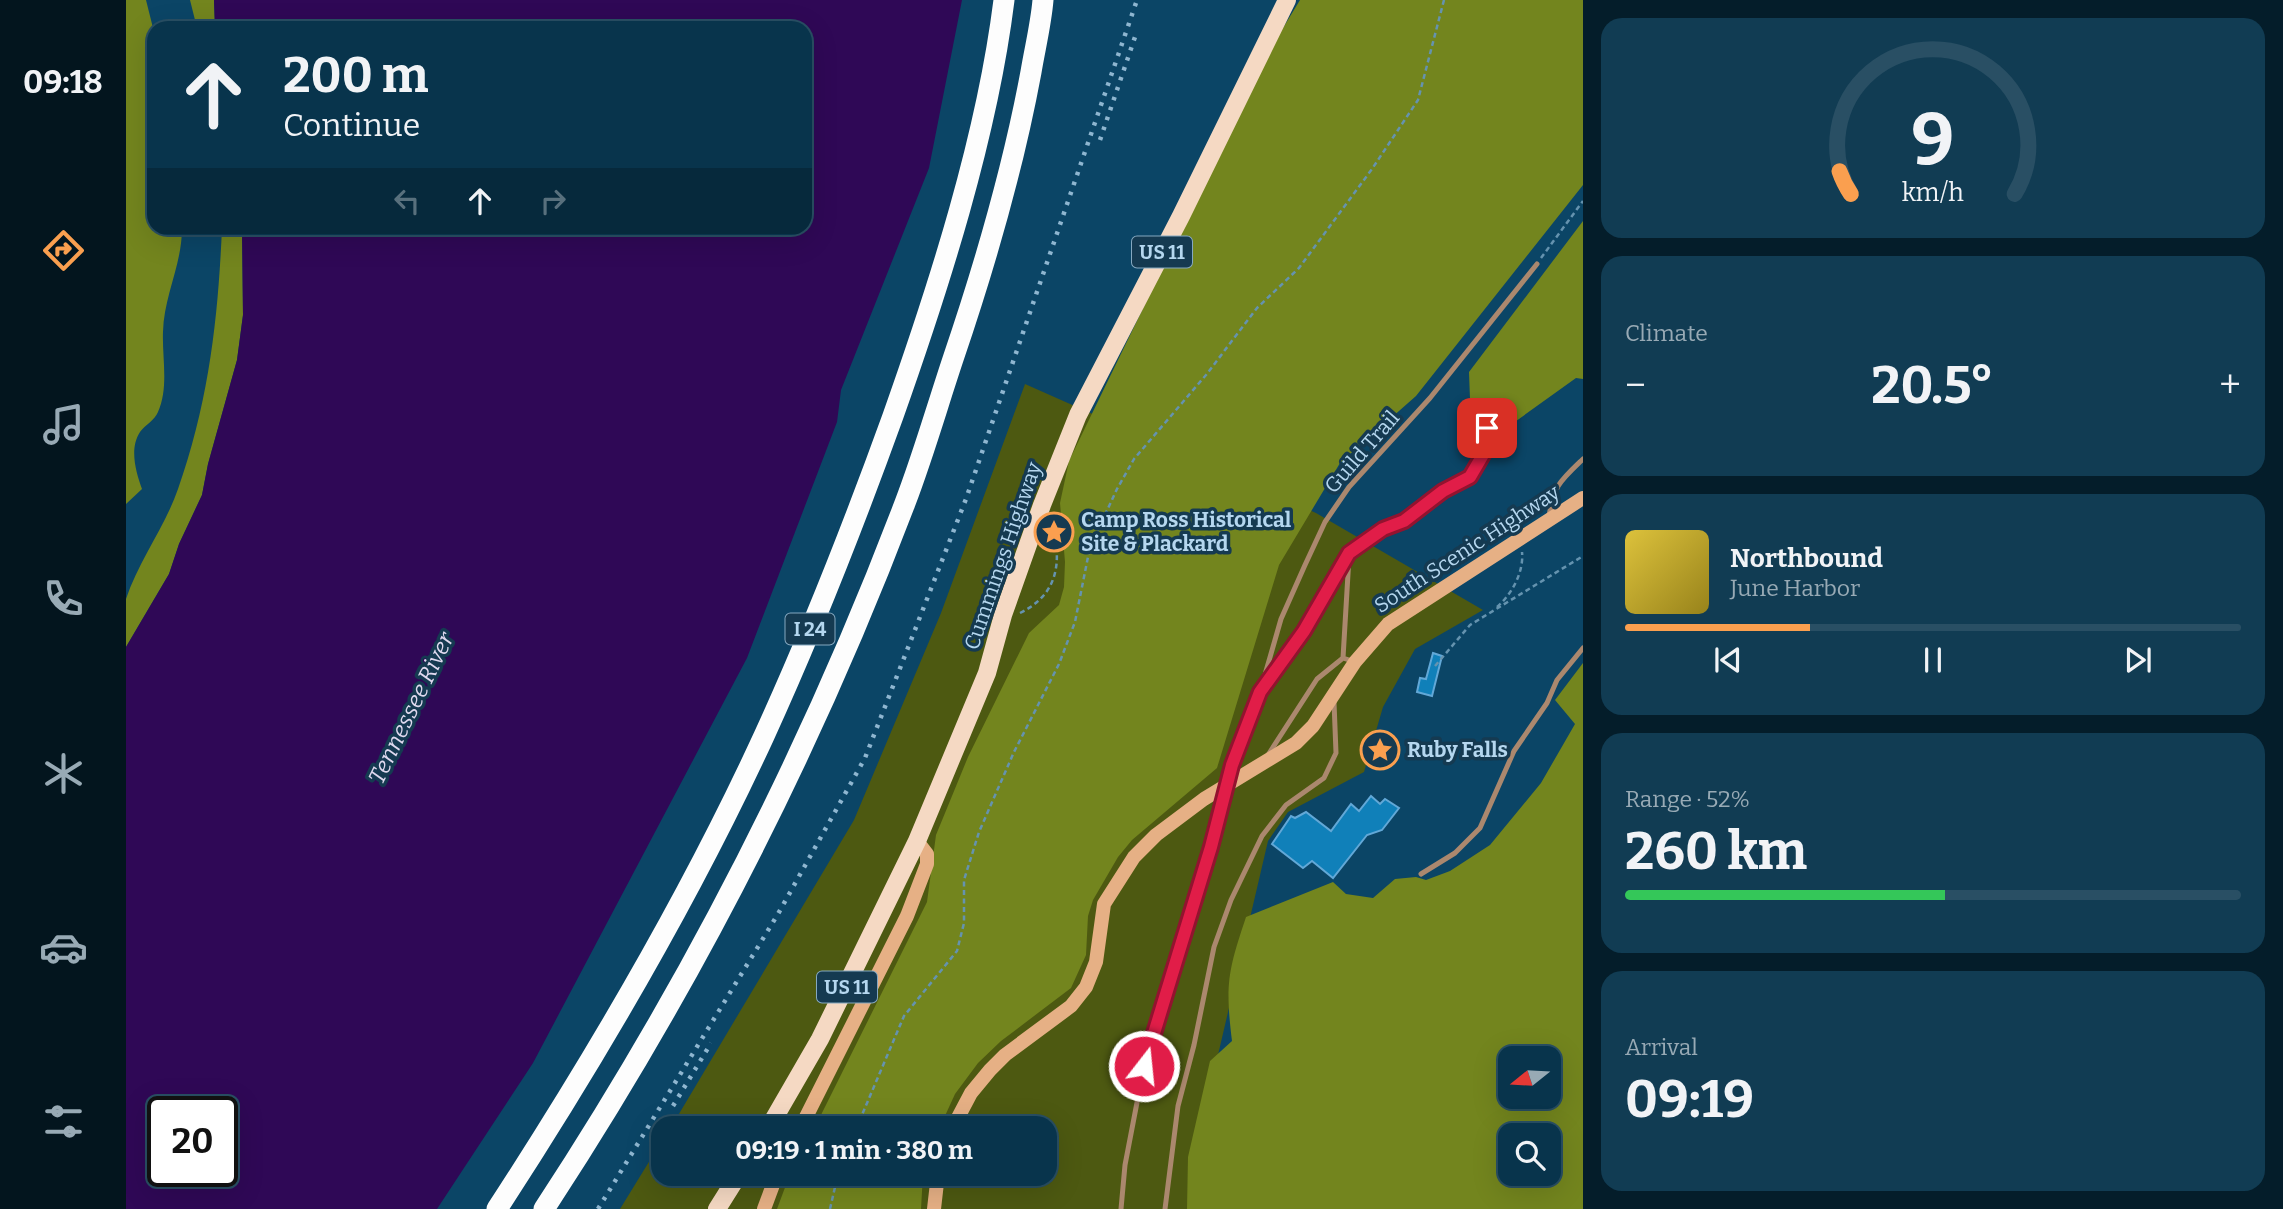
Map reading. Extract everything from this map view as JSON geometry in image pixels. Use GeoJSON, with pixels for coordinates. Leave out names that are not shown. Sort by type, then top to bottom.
{"type":"FeatureCollection","features":[{"type":"Feature","properties":{"kind":"highway","name":"I 24"},"geometry":{"type":"LineString","coordinates":[[497,1209],[569,1099],[642,975],[764,736],[821,604],[908,374],[946,257],[991,82],[1004,0]]}},
{"type":"Feature","properties":{"kind":"highway","name":"I 24"},"geometry":{"type":"LineString","coordinates":[[544,1209],[659,1024],[699,951],[804,744],[845,651],[905,502],[972,303],[1021,124],[1043,0]]}},
{"type":"Feature","properties":{"kind":"main road","name":"Cummings Highway"},"geometry":{"type":"LineString","coordinates":[[775,1116],[832,1017],[917,841],[987,673],[1003,615],[1043,502],[1095,380],[1187,205],[1287,0]]}},
{"type":"Feature","properties":{"kind":"main road","name":"South Scenic Highway"},"geometry":{"type":"LineString","coordinates":[[959,1116],[971,1093],[990,1070],[1005,1055],[1072,1006],[1086,987],[1096,962],[1104,904],[1124,869],[1156,835],[1227,783],[1296,743],[1313,726],[1334,695],[1349,660],[1388,624],[1583,498]]}},
{"type":"Feature","properties":{"kind":"main road"},"geometry":{"type":"LineString","coordinates":[[807,1116],[907,916],[927,864],[928,854],[917,841]]}},
{"type":"Feature","properties":{"kind":"main road"},"geometry":{"type":"LineString","coordinates":[[717,1209],[731,1186]]}},
{"type":"Feature","properties":{"kind":"main road"},"geometry":{"type":"LineString","coordinates":[[764,1209],[773,1186]]}},
{"type":"Feature","properties":{"kind":"main road"},"geometry":{"type":"LineString","coordinates":[[934,1209],[937,1186]]}},
{"type":"Feature","properties":{"kind":"lane","name":"Guild Trail"},"geometry":{"type":"LineString","coordinates":[[1121,1209],[1125,1165],[1144,1066],[1211,847],[1227,783],[1260,692],[1281,620],[1325,522],[1349,487],[1430,398],[1538,264]]}},
{"type":"Feature","properties":{"kind":"lane"},"geometry":{"type":"LineString","coordinates":[[1260,692],[1304,631],[1349,553],[1383,529],[1404,521],[1443,491],[1470,477],[1484,453],[1487,428],[1469,411],[1460,420]]}},
{"type":"Feature","properties":{"kind":"lane"},"geometry":{"type":"LineString","coordinates":[[1549,520],[1552,495],[1560,481],[1583,459]]}},
{"type":"Feature","properties":{"kind":"lane"},"geometry":{"type":"LineString","coordinates":[[1263,764],[1279,734],[1317,679],[1349,660],[1349,553]]}},
{"type":"Feature","properties":{"kind":"lane"},"geometry":{"type":"LineString","coordinates":[[1421,874],[1455,853],[1480,828],[1514,751],[1547,703],[1557,680],[1583,648]]}},
{"type":"Feature","properties":{"kind":"lane"},"geometry":{"type":"LineString","coordinates":[[1164,1209],[1178,1107],[1214,947],[1231,900],[1262,836],[1286,805],[1324,778],[1336,753],[1334,695]]}},
{"type":"Feature","properties":{"kind":"path"},"geometry":{"type":"LineString","coordinates":[[862,1116],[904,1016],[957,951],[964,923],[964,880],[979,832],[1014,752],[1063,654],[1075,622],[1090,547],[1116,489],[1134,459],[1206,375],[1257,308],[1299,268],[1372,169],[1418,100],[1444,0]]}},
{"type":"Feature","properties":{"kind":"path"},"geometry":{"type":"LineString","coordinates":[[1538,264],[1583,201]]}},
{"type":"Feature","properties":{"kind":"path"},"geometry":{"type":"LineString","coordinates":[[1003,615],[1018,614],[1030,608],[1053,583],[1058,569],[1054,532],[1043,502]]}},
{"type":"Feature","properties":{"kind":"path"},"geometry":{"type":"LineString","coordinates":[[1491,611],[1508,597],[1519,574],[1523,555],[1517,540]]}},
{"type":"Feature","properties":{"kind":"path"},"geometry":{"type":"LineString","coordinates":[[1435,666],[1470,625],[1583,556]]}},
{"type":"Feature","properties":{"kind":"path"},"geometry":{"type":"LineString","coordinates":[[830,1209],[835,1186]]}},
{"type":"Feature","properties":{"kind":"green space"},"geometry":{"type":"Polygon","coordinates":[[[126,0],[146,0],[151,21],[147,21],[147,235],[182,235],[164,318],[164,383],[161,403],[157,415],[142,429],[137,439],[135,461],[142,489],[126,504],[126,0]]]}},
{"type":"Feature","properties":{"kind":"green space"},"geometry":{"type":"Polygon","coordinates":[[[190,0],[214,0],[215,21],[195,21],[190,0]]]}},
{"type":"Feature","properties":{"kind":"green space"},"geometry":{"type":"Polygon","coordinates":[[[1300,0],[1583,0],[1583,185],[1416,396],[1340,463],[1279,565],[1217,768],[1132,840],[1118,857],[1093,900],[1088,916],[1086,955],[1071,988],[1001,1041],[978,1063],[955,1094],[945,1116],[820,1116],[927,902],[936,835],[968,757],[1029,633],[1059,605],[1064,587],[1065,562],[1060,503],[1069,461],[1264,59],[1300,0]]]}},
{"type":"Feature","properties":{"kind":"green space"},"geometry":{"type":"Polygon","coordinates":[[[1583,221],[1583,379],[1576,378],[1505,429],[1470,399],[1469,372],[1583,221]]]}},
{"type":"Feature","properties":{"kind":"green space"},"geometry":{"type":"Polygon","coordinates":[[[222,235],[242,235],[243,315],[237,360],[202,495],[179,544],[169,574],[126,647],[126,599],[173,503],[189,456],[210,360],[222,235]]]}},
{"type":"Feature","properties":{"kind":"green space"},"geometry":{"type":"Polygon","coordinates":[[[1025,384],[1316,513],[1483,610],[1415,649],[1383,707],[1364,772],[1288,812],[1268,841],[1218,1055],[1203,1209],[620,1209],[651,1159],[651,1186],[1057,1186],[1057,1116],[678,1116],[854,820],[941,613],[1025,384]]]}},
{"type":"Feature","properties":{"kind":"green space"},"geometry":{"type":"Polygon","coordinates":[[[1583,663],[1583,1209],[1187,1209],[1188,1157],[1210,1061],[1232,1041],[1230,978],[1246,917],[1333,882],[1346,894],[1373,898],[1395,879],[1416,877],[1426,880],[1450,871],[1490,845],[1541,783],[1575,724],[1555,700],[1583,663]]]}},
{"type":"Feature","properties":{"kind":"green space"},"geometry":{"type":"Polygon","coordinates":[[[786,1186],[922,1186],[921,1209],[777,1209],[786,1186]]]}},
{"type":"Feature","properties":{"kind":"water","name":"Tennessee River"},"geometry":{"type":"Polygon","coordinates":[[[214,0],[962,0],[929,168],[841,390],[837,422],[747,658],[533,1063],[437,1209],[126,1209],[126,647],[169,574],[179,544],[202,495],[237,360],[243,315],[242,235],[812,235],[812,21],[215,21],[214,0]]]}},
{"type":"Feature","properties":{"kind":"building"},"geometry":{"type":"Polygon","coordinates":[[[1433,653],[1442,656],[1432,696],[1417,692],[1420,678],[1426,679],[1433,653]]]}},
{"type":"Feature","properties":{"kind":"building"},"geometry":{"type":"Polygon","coordinates":[[[1371,796],[1380,804],[1385,799],[1399,808],[1382,830],[1367,835],[1333,878],[1312,861],[1303,868],[1272,844],[1291,816],[1295,818],[1306,812],[1331,831],[1351,804],[1359,811],[1371,796]]]}},
{"type":"Feature","properties":{"kind":"railway"},"geometry":{"type":"LineString","coordinates":[[598,1209],[778,914],[865,758],[966,499],[1137,0]]}},
{"type":"Feature","properties":{"kind":"railway"},"geometry":{"type":"LineString","coordinates":[[1100,140],[1135,37]]}},
{"type":"Feature","properties":{"kind":"railway"},"geometry":{"type":"LineString","coordinates":[[673,1106],[711,1043]]}},
{"type":"Feature","properties":{"kind":"place","name":"Camp Ross Historical Site & Plackard"},"geometry":{"type":"Point","coordinates":[1054,532]}},
{"type":"Feature","properties":{"kind":"place","name":"Ruby Falls"},"geometry":{"type":"Point","coordinates":[1380,750]}},
{"type":"Feature","properties":{"kind":"route"},"geometry":{"type":"LineString","coordinates":[[1144,1066],[1211,847],[1232,765],[1260,692],[1304,631],[1349,553],[1360,548],[1383,529],[1404,521],[1443,491],[1470,477],[1484,453],[1487,428]]}}]}
